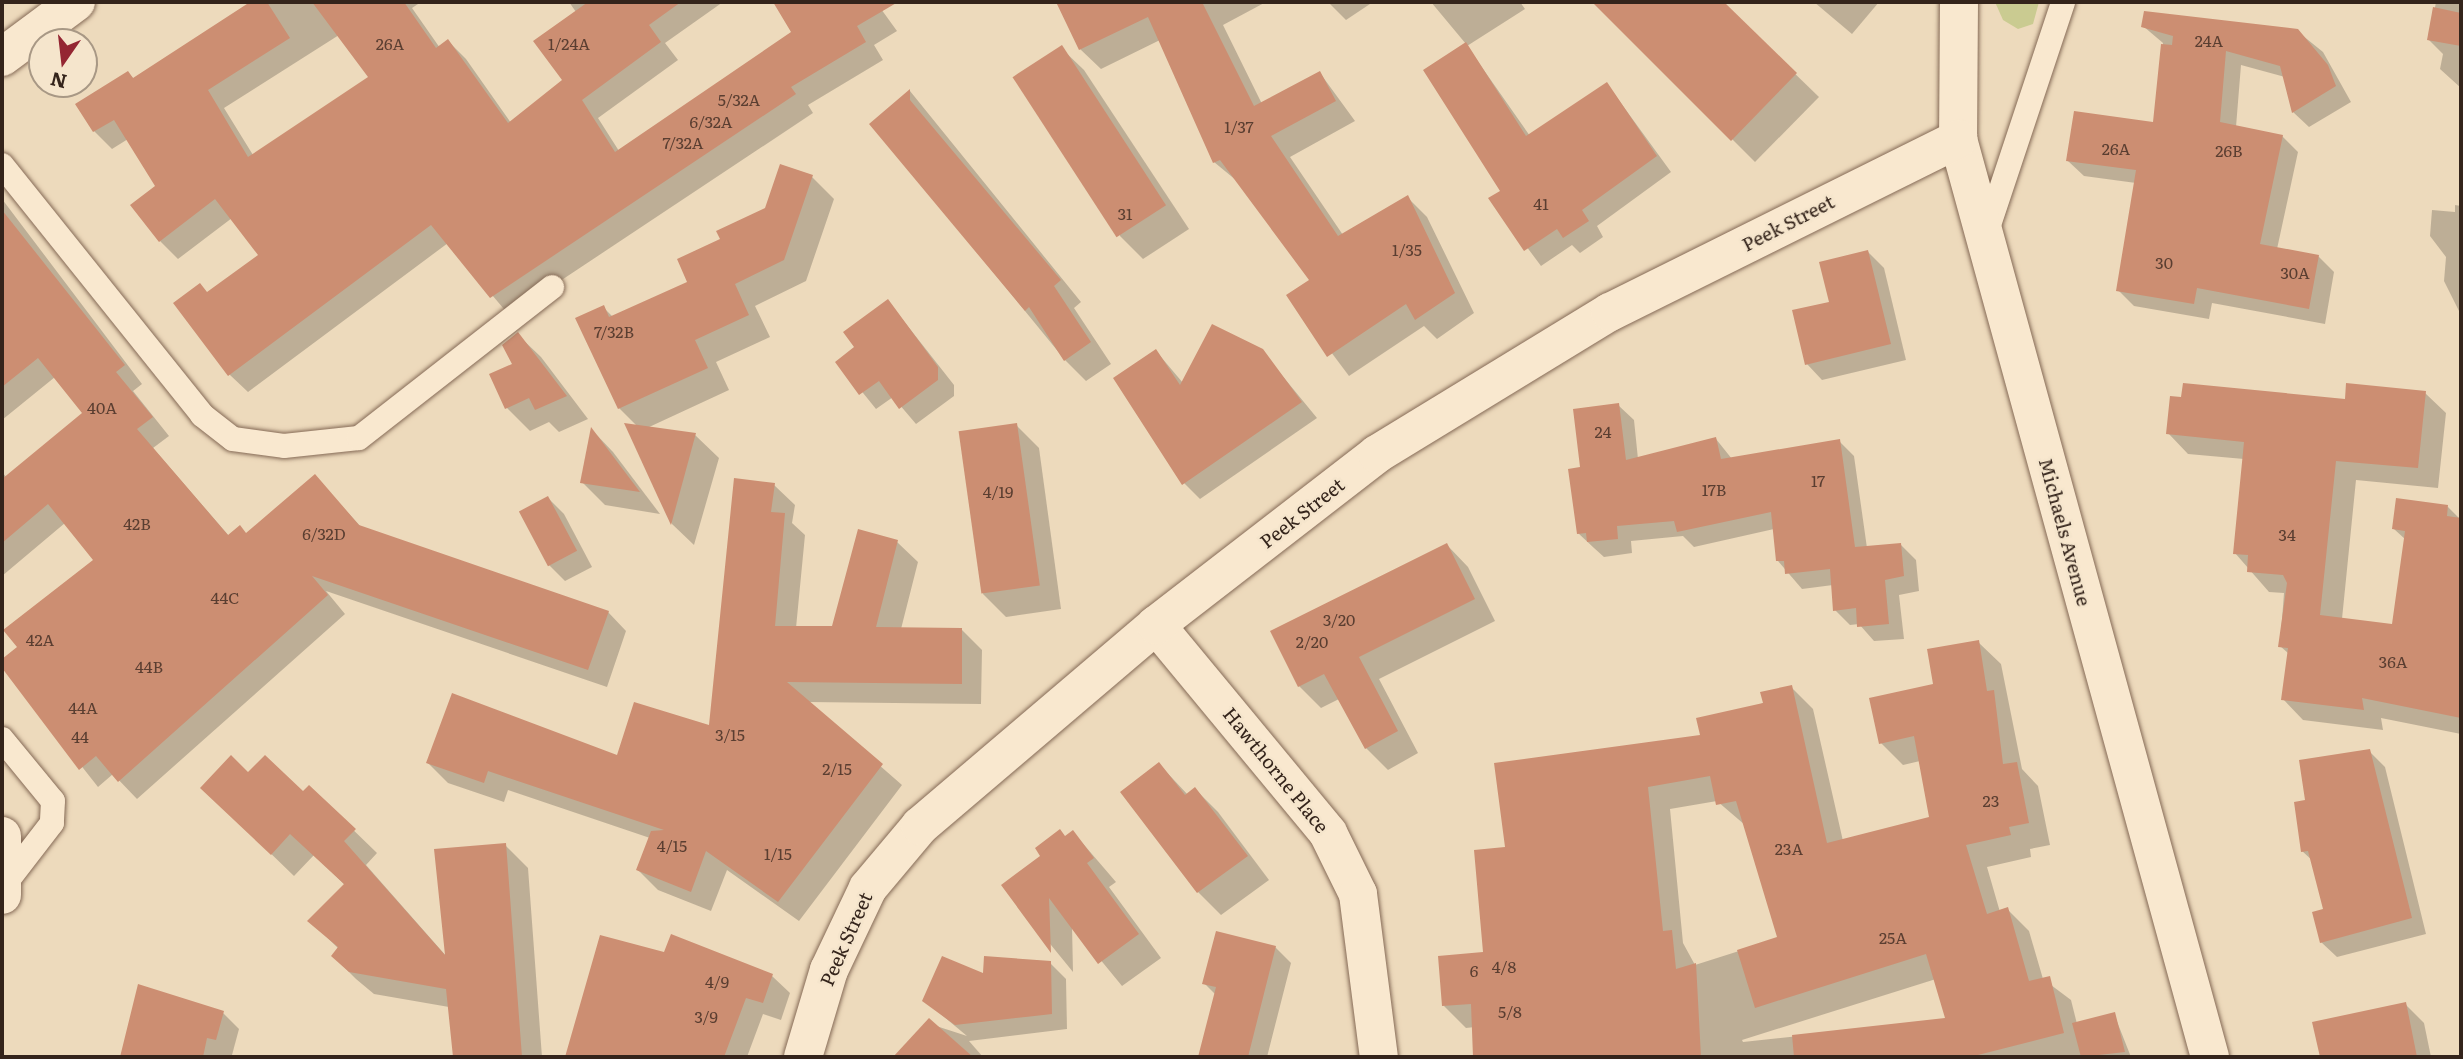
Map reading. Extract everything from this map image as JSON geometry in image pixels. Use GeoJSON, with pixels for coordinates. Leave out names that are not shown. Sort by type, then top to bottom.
{"type":"FeatureCollection","features":[{"type":"Feature","properties":{"kind":"street"},"geometry":{"type":"LineString","coordinates":[[2,57],[76,2]]}},
{"type":"Feature","properties":{"kind":"street","name":"Michaels Avenue"},"geometry":{"type":"LineString","coordinates":[[1959,2],[1958,139],[2210,1057]]}},
{"type":"Feature","properties":{"kind":"street","name":"Peek Street"},"geometry":{"type":"LineString","coordinates":[[803,1057],[829,970],[868,888],[920,826],[1157,625],[1377,454],[1610,312],[1958,139]]}},
{"type":"Feature","properties":{"kind":"street","name":"Hawthorne Place"},"geometry":{"type":"LineString","coordinates":[[1157,625],[1328,833],[1358,894],[1379,1057]]}},
{"type":"Feature","properties":{"kind":"street"},"geometry":{"type":"LineString","coordinates":[[2,836],[3,890]]}},
{"type":"Feature","properties":{"kind":"lane"},"geometry":{"type":"LineString","coordinates":[[1984,240],[2063,2]]}},
{"type":"Feature","properties":{"kind":"lane"},"geometry":{"type":"LineString","coordinates":[[2,165],[202,415],[233,439],[284,446],[359,438],[552,287]]}},
{"type":"Feature","properties":{"kind":"lane"},"geometry":{"type":"LineString","coordinates":[[2,739],[53,801],[52,823],[3,890]]}},
{"type":"Feature","properties":{"kind":"green space"},"geometry":{"type":"Polygon","coordinates":[[[1995,2],[2039,2],[2033,24],[2018,29],[2003,20],[1995,2]]]}},
{"type":"Feature","properties":{"kind":"building"},"geometry":{"type":"Polygon","coordinates":[[[250,2],[267,2],[290,38],[208,90],[248,157],[368,77],[312,2],[404,2],[436,48],[448,39],[508,123],[562,80],[533,41],[588,2],[681,2],[649,25],[661,42],[582,100],[615,152],[791,32],[773,2],[898,2],[857,26],[866,42],[791,87],[796,94],[490,298],[431,225],[228,376],[173,303],[200,283],[207,292],[258,255],[215,199],[159,242],[130,205],[155,186],[114,120],[93,132],[75,104],[85,98],[98,98],[98,90],[128,71],[133,78],[250,2]]]}},
{"type":"Feature","properties":{"kind":"building"},"geometry":{"type":"Polygon","coordinates":[[[1056,2],[1202,2],[1254,106],[1320,71],[1336,101],[1271,136],[1338,236],[1408,195],[1455,293],[1415,320],[1406,304],[1327,357],[1286,295],[1309,280],[1220,160],[1213,163],[1148,17],[1079,50],[1056,2]]]}},
{"type":"Feature","properties":{"kind":"building"},"geometry":{"type":"Polygon","coordinates":[[[1592,2],[1724,2],[1797,73],[1731,141],[1592,2]]]}},
{"type":"Feature","properties":{"kind":"building"},"geometry":{"type":"Polygon","coordinates":[[[2433,7],[2461,13],[2461,46],[2427,40],[2433,7]]]}},
{"type":"Feature","properties":{"kind":"building"},"geometry":{"type":"Polygon","coordinates":[[[2144,11],[2298,29],[2328,65],[2336,86],[2292,113],[2280,66],[2226,51],[2220,122],[2283,135],[2260,244],[2319,255],[2309,309],[2197,288],[2194,304],[2116,291],[2136,170],[2066,161],[2074,111],[2153,122],[2161,44],[2172,45],[2173,36],[2141,27],[2144,11]]]}},
{"type":"Feature","properties":{"kind":"building"},"geometry":{"type":"Polygon","coordinates":[[[1466,42],[1526,136],[1607,82],[1657,156],[1582,210],[1589,221],[1563,238],[1557,229],[1524,251],[1488,198],[1500,191],[1423,70],[1466,42]]]}},
{"type":"Feature","properties":{"kind":"building"},"geometry":{"type":"Polygon","coordinates":[[[1062,45],[1166,205],[1117,237],[1013,77],[1062,45]]]}},
{"type":"Feature","properties":{"kind":"building"},"geometry":{"type":"Polygon","coordinates":[[[910,89],[910,100],[1061,280],[1054,286],[1091,342],[1064,361],[1029,307],[1025,311],[869,124],[910,89]]]}},
{"type":"Feature","properties":{"kind":"building"},"geometry":{"type":"Polygon","coordinates":[[[780,164],[813,175],[784,260],[735,284],[749,315],[695,340],[708,368],[618,409],[575,318],[604,305],[609,317],[687,282],[677,259],[720,239],[716,231],[765,208],[780,164]]]}},
{"type":"Feature","properties":{"kind":"building"},"geometry":{"type":"Polygon","coordinates":[[[2,210],[125,365],[116,372],[153,417],[137,429],[228,535],[240,525],[246,533],[315,474],[359,525],[609,611],[588,670],[312,576],[328,595],[118,782],[96,756],[79,770],[2,668],[2,659],[17,647],[3,630],[93,560],[48,504],[2,543],[2,479],[82,413],[38,358],[2,387],[2,210]]]}},
{"type":"Feature","properties":{"kind":"building"},"geometry":{"type":"Polygon","coordinates":[[[1868,250],[1891,344],[1805,365],[1792,310],[1829,302],[1819,262],[1868,250]]]}},
{"type":"Feature","properties":{"kind":"building"},"geometry":{"type":"Polygon","coordinates":[[[888,299],[938,367],[938,380],[899,409],[879,381],[859,395],[835,362],[854,347],[843,332],[888,299]]]}},
{"type":"Feature","properties":{"kind":"building"},"geometry":{"type":"Polygon","coordinates":[[[1212,324],[1263,349],[1302,402],[1182,485],[1113,378],[1156,349],[1180,385],[1212,324]]]}},
{"type":"Feature","properties":{"kind":"building"},"geometry":{"type":"Polygon","coordinates":[[[518,332],[567,396],[535,410],[529,398],[505,409],[489,374],[512,364],[502,345],[518,332]]]}},
{"type":"Feature","properties":{"kind":"building"},"geometry":{"type":"Polygon","coordinates":[[[2183,383],[2345,399],[2346,383],[2426,391],[2418,468],[2336,461],[2320,615],[2392,624],[2405,531],[2392,529],[2396,498],[2448,505],[2447,516],[2461,518],[2461,718],[2362,698],[2364,710],[2281,700],[2288,648],[2278,647],[2287,583],[2283,575],[2247,572],[2248,555],[2233,554],[2244,442],[2166,434],[2170,396],[2181,397],[2183,383]]]}},
{"type":"Feature","properties":{"kind":"building"},"geometry":{"type":"Polygon","coordinates":[[[1619,403],[1626,460],[1716,437],[1721,459],[1840,439],[1855,547],[1901,543],[1904,576],[1885,580],[1889,624],[1857,627],[1856,608],[1833,611],[1830,569],[1785,574],[1784,561],[1776,561],[1771,512],[1677,532],[1674,521],[1617,526],[1618,539],[1587,542],[1586,533],[1577,534],[1568,469],[1580,467],[1573,409],[1619,403]]]}},
{"type":"Feature","properties":{"kind":"building"},"geometry":{"type":"Polygon","coordinates":[[[624,423],[696,433],[671,525],[657,495],[624,423]]]}},
{"type":"Feature","properties":{"kind":"building"},"geometry":{"type":"Polygon","coordinates":[[[1017,423],[1040,585],[981,594],[959,431],[1017,423]]]}},
{"type":"Feature","properties":{"kind":"building"},"geometry":{"type":"Polygon","coordinates":[[[591,427],[640,492],[580,483],[591,427]]]}},
{"type":"Feature","properties":{"kind":"building"},"geometry":{"type":"Polygon","coordinates":[[[734,478],[775,483],[771,512],[785,513],[775,626],[832,626],[858,529],[898,540],[876,627],[962,628],[962,684],[787,682],[883,764],[778,902],[706,851],[691,892],[636,870],[651,831],[664,830],[488,771],[484,783],[426,763],[452,693],[617,755],[634,702],[709,725],[734,478]]]}},
{"type":"Feature","properties":{"kind":"building"},"geometry":{"type":"Polygon","coordinates":[[[548,496],[577,551],[548,566],[519,511],[548,496]]]}},
{"type":"Feature","properties":{"kind":"building"},"geometry":{"type":"Polygon","coordinates":[[[1447,543],[1475,599],[1359,657],[1398,731],[1365,749],[1324,674],[1298,687],[1270,631],[1447,543]]]}},
{"type":"Feature","properties":{"kind":"building"},"geometry":{"type":"Polygon","coordinates":[[[1979,640],[1987,691],[1994,690],[2003,764],[2017,762],[2029,823],[2009,827],[2011,835],[1966,845],[1987,914],[2008,907],[2029,981],[2050,976],[2064,1033],[1970,1057],[1794,1057],[1792,1035],[1945,1018],[1926,954],[1755,1008],[1737,950],[1777,937],[1736,801],[1716,805],[1710,776],[1648,787],[1663,931],[1672,930],[1676,969],[1696,963],[1701,1057],[1473,1057],[1471,1004],[1442,1006],[1438,956],[1483,952],[1474,850],[1505,847],[1494,763],[1700,735],[1696,718],[1763,703],[1760,692],[1792,685],[1827,843],[1929,817],[1914,736],[1879,744],[1869,698],[1933,684],[1927,649],[1979,640]]]}},
{"type":"Feature","properties":{"kind":"building"},"geometry":{"type":"Polygon","coordinates":[[[2370,749],[2412,918],[2320,943],[2312,912],[2323,909],[2308,851],[2301,852],[2294,802],[2305,800],[2299,760],[2370,749]]]}},
{"type":"Feature","properties":{"kind":"building"},"geometry":{"type":"Polygon","coordinates":[[[231,755],[248,772],[265,755],[303,791],[309,785],[356,829],[344,841],[445,955],[434,849],[506,843],[522,1057],[453,1057],[446,989],[349,972],[331,956],[338,947],[307,921],[344,884],[290,834],[271,855],[200,788],[231,755]]]}},
{"type":"Feature","properties":{"kind":"building"},"geometry":{"type":"Polygon","coordinates":[[[1159,762],[1185,795],[1195,787],[1248,856],[1197,893],[1120,792],[1159,762]]]}},
{"type":"Feature","properties":{"kind":"building"},"geometry":{"type":"Polygon","coordinates":[[[1060,829],[1065,836],[1073,830],[1094,858],[1087,863],[1139,934],[1098,964],[1049,898],[1051,953],[1001,885],[1040,856],[1035,848],[1060,829]]]}},
{"type":"Feature","properties":{"kind":"building"},"geometry":{"type":"Polygon","coordinates":[[[1216,931],[1276,946],[1248,1057],[1198,1057],[1216,987],[1202,984],[1216,931]]]}},
{"type":"Feature","properties":{"kind":"building"},"geometry":{"type":"Polygon","coordinates":[[[671,934],[773,974],[763,1003],[746,998],[724,1057],[565,1057],[600,935],[664,952],[671,934]]]}},
{"type":"Feature","properties":{"kind":"building"},"geometry":{"type":"Polygon","coordinates":[[[942,956],[983,973],[984,956],[1051,961],[1052,1014],[955,1025],[922,1001],[942,956]]]}},
{"type":"Feature","properties":{"kind":"building"},"geometry":{"type":"Polygon","coordinates":[[[138,984],[224,1011],[216,1040],[207,1038],[203,1057],[120,1057],[138,984]]]}},
{"type":"Feature","properties":{"kind":"building"},"geometry":{"type":"Polygon","coordinates":[[[2406,1002],[2417,1057],[2320,1057],[2312,1022],[2406,1002]]]}},
{"type":"Feature","properties":{"kind":"building"},"geometry":{"type":"Polygon","coordinates":[[[2115,1012],[2125,1052],[2081,1057],[2072,1023],[2115,1012]]]}},
{"type":"Feature","properties":{"kind":"building"},"geometry":{"type":"Polygon","coordinates":[[[929,1018],[973,1057],[893,1057],[929,1018]]]}}]}
